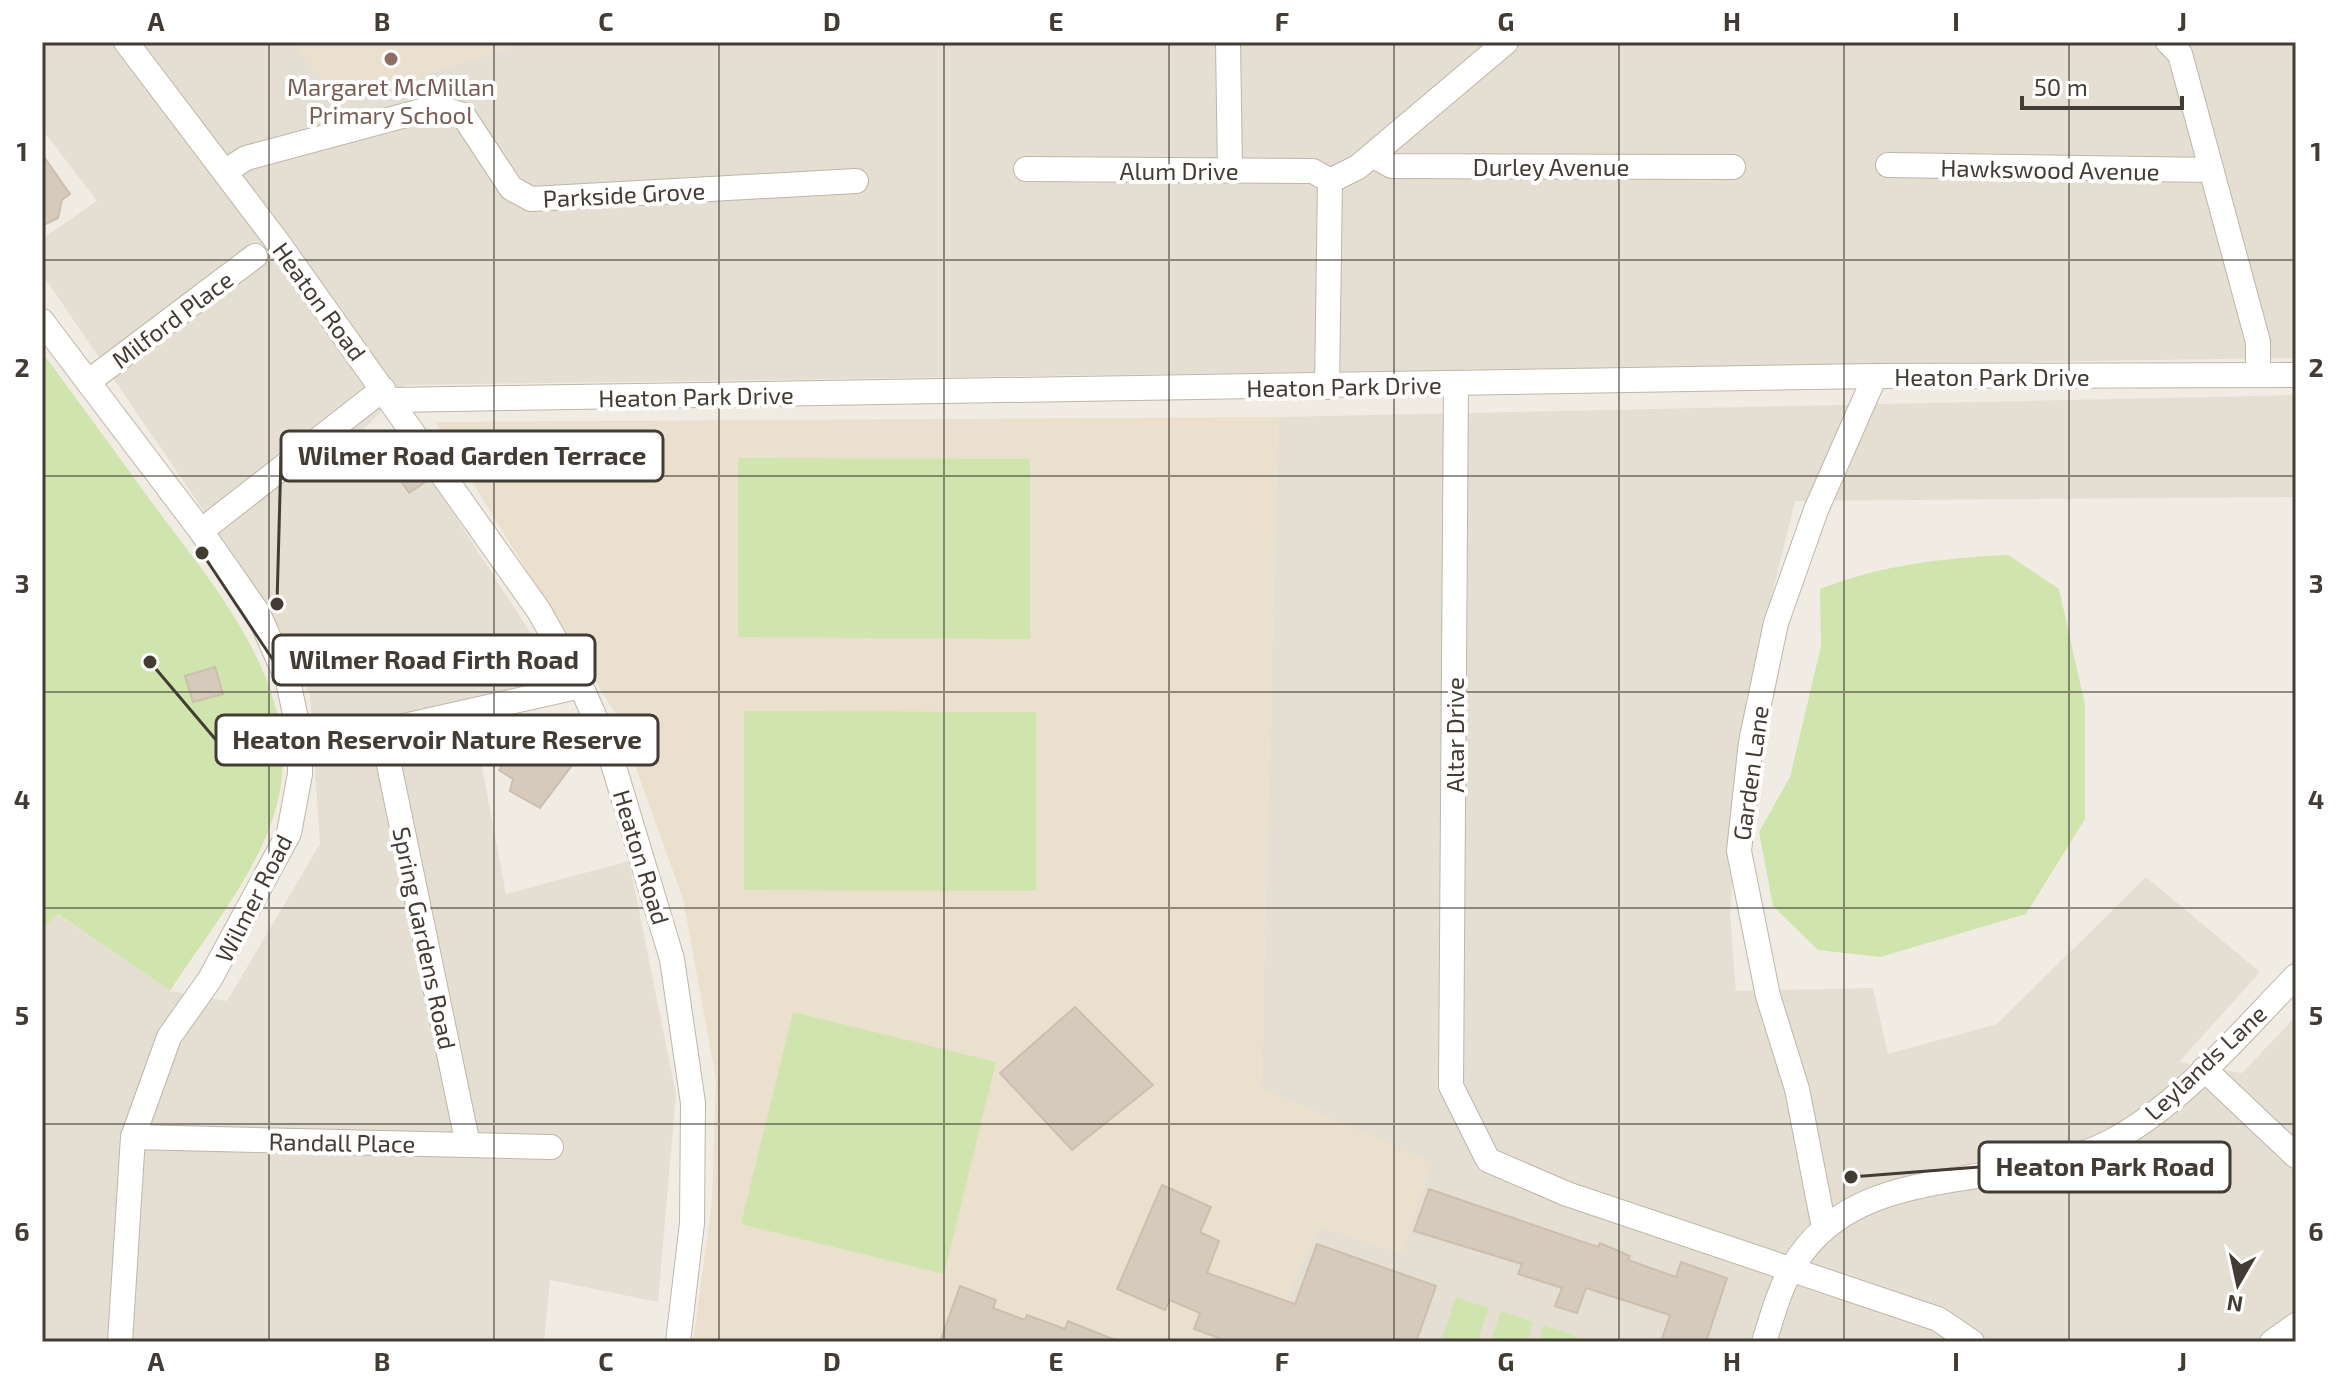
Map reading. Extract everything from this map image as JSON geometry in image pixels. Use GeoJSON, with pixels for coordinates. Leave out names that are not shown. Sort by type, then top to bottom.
{"type":"FeatureCollection","features":[{"type":"Feature","properties":{"kind":"street","name":"Heaton Road"},"geometry":{"type":"LineString","coordinates":[[126,42],[226,171],[539,611],[581,686],[608,747],[633,821],[672,959],[693,1103],[692,1223],[678,1342]]}},
{"type":"Feature","properties":{"kind":"street"},"geometry":{"type":"LineString","coordinates":[[1228,42],[1230,170]]}},
{"type":"Feature","properties":{"kind":"street"},"geometry":{"type":"LineString","coordinates":[[1327,387],[1330,181],[1372,155],[1506,42]]}},
{"type":"Feature","properties":{"kind":"street"},"geometry":{"type":"LineString","coordinates":[[2168,42],[2180,54],[2258,342],[2258,375]]}},
{"type":"Feature","properties":{"kind":"street","name":"Parkside Grove"},"geometry":{"type":"LineString","coordinates":[[226,171],[246,158],[436,107],[463,115],[511,188],[531,199],[856,181]]}},
{"type":"Feature","properties":{"kind":"street","name":"Durley Avenue"},"geometry":{"type":"LineString","coordinates":[[1372,155],[1392,166],[1733,167]]}},
{"type":"Feature","properties":{"kind":"street","name":"Hawkswood Avenue"},"geometry":{"type":"LineString","coordinates":[[1888,165],[2211,170]]}},
{"type":"Feature","properties":{"kind":"street","name":"Alum Drive"},"geometry":{"type":"LineString","coordinates":[[1026,169],[1313,171],[1330,181]]}},
{"type":"Feature","properties":{"kind":"street","name":"Milford Place"},"geometry":{"type":"LineString","coordinates":[[88,382],[255,256]]}},
{"type":"Feature","properties":{"kind":"street","name":"Wilmer Road"},"geometry":{"type":"LineString","coordinates":[[42,321],[201,531],[258,613],[288,681],[300,737],[300,774],[289,833],[210,979],[169,1037],[133,1137],[120,1342]]}},
{"type":"Feature","properties":{"kind":"street","name":"Heaton Park Drive"},"geometry":{"type":"LineString","coordinates":[[387,394],[1327,387],[1875,376],[2296,375]]}},
{"type":"Feature","properties":{"kind":"street","name":"Garden Lane"},"geometry":{"type":"LineString","coordinates":[[1824,1228],[1797,1089],[1768,996],[1739,851],[1751,742],[1776,623],[1816,510],[1875,376]]}},
{"type":"Feature","properties":{"kind":"street","name":"Altar Drive"},"geometry":{"type":"LineString","coordinates":[[1456,385],[1451,1086],[1488,1160],[1567,1194],[1792,1267]]}},
{"type":"Feature","properties":{"kind":"street"},"geometry":{"type":"LineString","coordinates":[[201,531],[387,394]]}},
{"type":"Feature","properties":{"kind":"street"},"geometry":{"type":"LineString","coordinates":[[300,737],[382,731],[581,686]]}},
{"type":"Feature","properties":{"kind":"street","name":"Spring Gardens Road"},"geometry":{"type":"LineString","coordinates":[[382,731],[468,1145]]}},
{"type":"Feature","properties":{"kind":"street","name":"Leylands Lane"},"geometry":{"type":"LineString","coordinates":[[1764,1342],[1792,1267],[1824,1228],[1840,1216],[1885,1193],[2033,1169],[2090,1150],[2136,1125],[2204,1069],[2296,976]]}},
{"type":"Feature","properties":{"kind":"street"},"geometry":{"type":"LineString","coordinates":[[2204,1069],[2296,1156]]}},
{"type":"Feature","properties":{"kind":"street","name":"Randall Place"},"geometry":{"type":"LineString","coordinates":[[133,1137],[551,1147]]}},
{"type":"Feature","properties":{"kind":"street"},"geometry":{"type":"LineString","coordinates":[[1792,1267],[1938,1319],[1972,1342]]}},
{"type":"Feature","properties":{"kind":"street"},"geometry":{"type":"LineString","coordinates":[[2272,1342],[2296,1325]]}},
{"type":"Feature","properties":{"kind":"shaded area"},"geometry":{"type":"Polygon","coordinates":[[[42,42],[292,42],[340,99],[529,42],[2296,42],[2296,358],[406,385],[364,429],[408,495],[431,479],[559,677],[469,699],[506,894],[629,861],[676,1094],[658,1302],[550,1280],[544,1342],[42,1342],[42,930],[57,914],[170,991],[227,1001],[320,844],[310,695],[238,561],[42,274],[42,239],[97,201],[42,129],[42,42]]]}},
{"type":"Feature","properties":{"kind":"shaded area","name":"Margaret McMillan Primary School"},"geometry":{"type":"Polygon","coordinates":[[[292,42],[529,42],[340,99],[292,42]]]}},
{"type":"Feature","properties":{"kind":"shaded area"},"geometry":{"type":"Polygon","coordinates":[[[2296,395],[2296,497],[1795,501],[1746,700],[1730,913],[1736,991],[1873,988],[1888,1054],[1997,1024],[2146,877],[2260,972],[2179,1062],[2242,1073],[2296,1016],[2296,1342],[1266,1342],[1319,1227],[1261,1088],[1278,417],[2296,395]]]}},
{"type":"Feature","properties":{"kind":"shaded area"},"geometry":{"type":"Polygon","coordinates":[[[1278,417],[1261,1088],[1432,1162],[1401,1254],[1319,1227],[1266,1342],[693,1342],[712,1202],[716,1079],[683,899],[618,718],[435,422],[1278,417]]]}},
{"type":"Feature","properties":{"kind":"green space"},"geometry":{"type":"Polygon","coordinates":[[[42,352],[224,601],[264,673],[276,711],[282,750],[280,790],[273,817],[235,895],[170,991],[58,914],[42,930],[42,352]]]}},
{"type":"Feature","properties":{"kind":"green space"},"geometry":{"type":"Polygon","coordinates":[[[738,458],[1030,459],[1030,639],[738,637],[738,458]]]}},
{"type":"Feature","properties":{"kind":"green space"},"geometry":{"type":"Polygon","coordinates":[[[2008,555],[2059,589],[2085,705],[2085,819],[2026,914],[1880,957],[1818,950],[1773,906],[1759,832],[1790,777],[1821,646],[1820,589],[1866,574],[1912,564],[2008,555]]]}},
{"type":"Feature","properties":{"kind":"green space"},"geometry":{"type":"Polygon","coordinates":[[[744,711],[1036,712],[1036,891],[744,890],[744,711]]]}},
{"type":"Feature","properties":{"kind":"green space"},"geometry":{"type":"Polygon","coordinates":[[[793,1012],[996,1062],[944,1274],[741,1224],[793,1012]]]}},
{"type":"Feature","properties":{"kind":"green space"},"geometry":{"type":"Polygon","coordinates":[[[1456,1297],[1489,1308],[1477,1342],[1441,1342],[1456,1297]]]}},
{"type":"Feature","properties":{"kind":"green space"},"geometry":{"type":"Polygon","coordinates":[[[1501,1311],[1533,1322],[1527,1342],[1491,1342],[1501,1311]]]}},
{"type":"Feature","properties":{"kind":"green space"},"geometry":{"type":"Polygon","coordinates":[[[1544,1325],[1577,1336],[1575,1342],[1539,1342],[1544,1325]]]}},
{"type":"Feature","properties":{"kind":"building"},"geometry":{"type":"Polygon","coordinates":[[[42,154],[70,194],[62,200],[58,218],[42,226],[42,154]]]}},
{"type":"Feature","properties":{"kind":"building"},"geometry":{"type":"Polygon","coordinates":[[[392,434],[428,480],[409,493],[375,445],[392,434]]]}},
{"type":"Feature","properties":{"kind":"building"},"geometry":{"type":"Polygon","coordinates":[[[215,667],[223,694],[193,702],[185,676],[215,667]]]}},
{"type":"Feature","properties":{"kind":"building"},"geometry":{"type":"Polygon","coordinates":[[[530,724],[579,756],[540,808],[510,791],[513,779],[499,770],[530,724]]]}},
{"type":"Feature","properties":{"kind":"building"},"geometry":{"type":"Polygon","coordinates":[[[1075,1007],[1153,1085],[1072,1150],[1000,1073],[1075,1007]]]}},
{"type":"Feature","properties":{"kind":"building"},"geometry":{"type":"Polygon","coordinates":[[[1162,1185],[1211,1207],[1200,1232],[1219,1241],[1207,1273],[1295,1304],[1317,1244],[1436,1286],[1416,1342],[1229,1342],[1194,1329],[1200,1313],[1170,1300],[1165,1310],[1117,1289],[1162,1185]]]}},
{"type":"Feature","properties":{"kind":"building"},"geometry":{"type":"Polygon","coordinates":[[[1429,1189],[1598,1247],[1600,1243],[1630,1256],[1628,1260],[1676,1277],[1681,1262],[1727,1278],[1706,1342],[1661,1342],[1670,1315],[1586,1288],[1577,1313],[1555,1306],[1562,1288],[1518,1274],[1522,1264],[1414,1231],[1429,1189]]]}},
{"type":"Feature","properties":{"kind":"building"},"geometry":{"type":"Polygon","coordinates":[[[960,1286],[996,1300],[993,1308],[1025,1320],[1027,1315],[1065,1329],[1068,1321],[1120,1342],[940,1342],[960,1286]]]}},
{"type":"Feature","properties":{"kind":"place","name":"Margaret McMillan Primary School"},"geometry":{"type":"Point","coordinates":[391,59]}},
{"type":"Feature","properties":{"kind":"place","name":"Wilmer Road Firth Road"},"geometry":{"type":"Point","coordinates":[202,553]}},
{"type":"Feature","properties":{"kind":"place","name":"Wilmer Road Garden Terrace"},"geometry":{"type":"Point","coordinates":[277,604]}},
{"type":"Feature","properties":{"kind":"place","name":"Heaton Reservoir Nature Reserve"},"geometry":{"type":"Point","coordinates":[150,662]}},
{"type":"Feature","properties":{"kind":"place","name":"Heaton Park Road"},"geometry":{"type":"Point","coordinates":[1851,1177]}}]}
